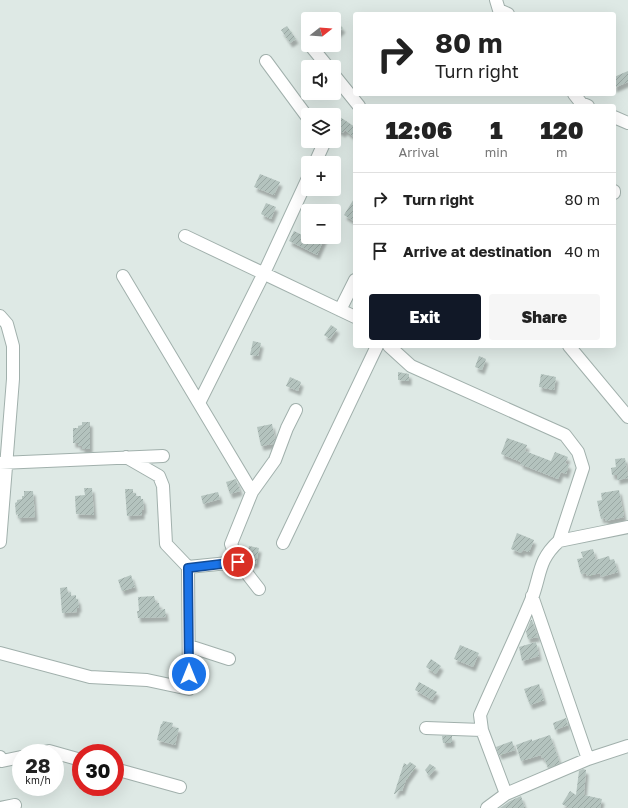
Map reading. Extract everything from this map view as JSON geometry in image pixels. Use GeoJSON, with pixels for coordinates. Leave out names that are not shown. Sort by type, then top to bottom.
{"type":"FeatureCollection","features":[{"type":"Feature","properties":{"kind":"street"},"geometry":{"type":"LineString","coordinates":[[496,0],[499,10],[504,12]]}},
{"type":"Feature","properties":{"kind":"street"},"geometry":{"type":"LineString","coordinates":[[316,52],[322,60]]}},
{"type":"Feature","properties":{"kind":"street"},"geometry":{"type":"LineString","coordinates":[[266,61],[301,108]]}},
{"type":"Feature","properties":{"kind":"street"},"geometry":{"type":"LineString","coordinates":[[341,84],[357,104]]}},
{"type":"Feature","properties":{"kind":"street"},"geometry":{"type":"LineString","coordinates":[[576,96],[583,104]]}},
{"type":"Feature","properties":{"kind":"street"},"geometry":{"type":"LineString","coordinates":[[616,119],[628,123]]}},
{"type":"Feature","properties":{"kind":"street"},"geometry":{"type":"LineString","coordinates":[[199,403],[264,273],[301,193]]}},
{"type":"Feature","properties":{"kind":"street"},"geometry":{"type":"LineString","coordinates":[[185,236],[353,316]]}},
{"type":"Feature","properties":{"kind":"street"},"geometry":{"type":"LineString","coordinates":[[124,276],[252,492]]}},
{"type":"Feature","properties":{"kind":"street"},"geometry":{"type":"LineString","coordinates":[[340,310],[353,284]]}},
{"type":"Feature","properties":{"kind":"street"},"geometry":{"type":"LineString","coordinates":[[0,316],[7,324],[13,346],[13,380],[3,462],[0,542]]}},
{"type":"Feature","properties":{"kind":"street"},"geometry":{"type":"LineString","coordinates":[[283,543],[376,348]]}},
{"type":"Feature","properties":{"kind":"street"},"geometry":{"type":"LineString","coordinates":[[391,348],[410,366],[565,435],[578,452],[583,468],[559,541]]}},
{"type":"Feature","properties":{"kind":"street"},"geometry":{"type":"LineString","coordinates":[[571,348],[628,417]]}},
{"type":"Feature","properties":{"kind":"street"},"geometry":{"type":"LineString","coordinates":[[259,589],[238,562],[230,544],[252,492],[275,460],[287,428],[296,410]]}},
{"type":"Feature","properties":{"kind":"street"},"geometry":{"type":"LineString","coordinates":[[3,462],[163,456]]}},
{"type":"Feature","properties":{"kind":"street"},"geometry":{"type":"LineString","coordinates":[[0,653],[90,678],[147,680],[189,688],[188,568],[166,544],[163,486],[159,476],[126,458]]}},
{"type":"Feature","properties":{"kind":"street"},"geometry":{"type":"LineString","coordinates":[[506,794],[482,730],[480,715],[532,596],[541,566],[550,549],[559,541],[628,527]]}},
{"type":"Feature","properties":{"kind":"street"},"geometry":{"type":"LineString","coordinates":[[188,568],[238,562]]}},
{"type":"Feature","properties":{"kind":"street"},"geometry":{"type":"LineString","coordinates":[[532,596],[588,758]]}},
{"type":"Feature","properties":{"kind":"street"},"geometry":{"type":"LineString","coordinates":[[189,646],[229,659]]}},
{"type":"Feature","properties":{"kind":"street"},"geometry":{"type":"LineString","coordinates":[[426,728],[482,730]]}},
{"type":"Feature","properties":{"kind":"street"},"geometry":{"type":"LineString","coordinates":[[487,808],[490,804],[506,794],[588,758],[628,746]]}},
{"type":"Feature","properties":{"kind":"street"},"geometry":{"type":"LineString","coordinates":[[0,757],[2,761],[12,759]]}},
{"type":"Feature","properties":{"kind":"street"},"geometry":{"type":"LineString","coordinates":[[124,771],[180,787]]}},
{"type":"Feature","properties":{"kind":"street"},"geometry":{"type":"LineString","coordinates":[[0,808],[16,805],[13,806]]}},
{"type":"Feature","properties":{"kind":"building"},"geometry":{"type":"Polygon","coordinates":[[[287,26],[296,39],[290,43],[281,30],[287,26]]]}},
{"type":"Feature","properties":{"kind":"building"},"geometry":{"type":"Polygon","coordinates":[[[628,71],[628,82],[616,87],[616,76],[628,71]]]}},
{"type":"Feature","properties":{"kind":"building"},"geometry":{"type":"Polygon","coordinates":[[[341,118],[353,126],[353,136],[345,130],[343,133],[341,132],[341,118]]]}},
{"type":"Feature","properties":{"kind":"building"},"geometry":{"type":"Polygon","coordinates":[[[260,174],[280,182],[274,195],[254,187],[260,174]]]}},
{"type":"Feature","properties":{"kind":"building"},"geometry":{"type":"Polygon","coordinates":[[[353,200],[353,221],[344,215],[353,200]]]}},
{"type":"Feature","properties":{"kind":"building"},"geometry":{"type":"Polygon","coordinates":[[[266,203],[276,207],[271,219],[261,214],[266,203]]]}},
{"type":"Feature","properties":{"kind":"building"},"geometry":{"type":"Polygon","coordinates":[[[294,231],[301,234],[301,244],[322,244],[317,255],[289,241],[294,231]]]}},
{"type":"Feature","properties":{"kind":"building"},"geometry":{"type":"Polygon","coordinates":[[[331,325],[337,329],[330,339],[324,335],[331,325]]]}},
{"type":"Feature","properties":{"kind":"building"},"geometry":{"type":"Polygon","coordinates":[[[253,341],[261,343],[258,356],[250,355],[253,341]]]}},
{"type":"Feature","properties":{"kind":"building"},"geometry":{"type":"Polygon","coordinates":[[[479,356],[486,359],[482,370],[475,367],[479,356]]]}},
{"type":"Feature","properties":{"kind":"building"},"geometry":{"type":"Polygon","coordinates":[[[398,372],[409,374],[409,381],[398,380],[398,372]]]}},
{"type":"Feature","properties":{"kind":"building"},"geometry":{"type":"Polygon","coordinates":[[[541,374],[556,377],[554,390],[539,387],[541,374]]]}},
{"type":"Feature","properties":{"kind":"building"},"geometry":{"type":"Polygon","coordinates":[[[290,377],[301,382],[298,391],[286,386],[290,377]]]}},
{"type":"Feature","properties":{"kind":"building"},"geometry":{"type":"Polygon","coordinates":[[[82,422],[90,422],[90,449],[82,449],[82,446],[78,446],[78,443],[73,443],[73,428],[78,428],[78,426],[82,425],[82,422]]]}},
{"type":"Feature","properties":{"kind":"building"},"geometry":{"type":"Polygon","coordinates":[[[272,424],[275,439],[273,444],[261,446],[257,427],[272,424]]]}},
{"type":"Feature","properties":{"kind":"building"},"geometry":{"type":"Polygon","coordinates":[[[507,438],[527,445],[525,451],[551,461],[555,452],[568,457],[565,463],[569,465],[566,474],[561,472],[558,479],[520,464],[521,462],[501,454],[507,438]]]}},
{"type":"Feature","properties":{"kind":"building"},"geometry":{"type":"Polygon","coordinates":[[[625,458],[628,478],[617,480],[617,475],[612,475],[611,468],[616,467],[615,459],[625,458]]]}},
{"type":"Feature","properties":{"kind":"building"},"geometry":{"type":"Polygon","coordinates":[[[236,479],[240,491],[230,494],[226,482],[236,479]]]}},
{"type":"Feature","properties":{"kind":"building"},"geometry":{"type":"Polygon","coordinates":[[[84,488],[92,488],[94,515],[76,514],[75,496],[85,495],[84,488]]]}},
{"type":"Feature","properties":{"kind":"building"},"geometry":{"type":"Polygon","coordinates":[[[125,489],[133,489],[133,493],[136,493],[136,496],[141,496],[141,499],[143,499],[144,509],[142,510],[142,515],[127,516],[125,489]]]}},
{"type":"Feature","properties":{"kind":"building"},"geometry":{"type":"Polygon","coordinates":[[[619,490],[624,517],[606,521],[605,518],[601,519],[597,501],[602,500],[601,493],[619,490]]]}},
{"type":"Feature","properties":{"kind":"building"},"geometry":{"type":"Polygon","coordinates":[[[24,491],[33,491],[35,517],[18,518],[18,514],[16,515],[15,503],[17,500],[22,499],[22,496],[24,496],[24,491]]]}},
{"type":"Feature","properties":{"kind":"building"},"geometry":{"type":"Polygon","coordinates":[[[218,492],[220,499],[203,504],[201,496],[218,492]]]}},
{"type":"Feature","properties":{"kind":"building"},"geometry":{"type":"Polygon","coordinates":[[[517,533],[534,540],[529,552],[523,550],[521,553],[511,549],[517,533]]]}},
{"type":"Feature","properties":{"kind":"building"},"geometry":{"type":"Polygon","coordinates":[[[249,546],[259,548],[256,564],[246,560],[249,546]]]}},
{"type":"Feature","properties":{"kind":"building"},"geometry":{"type":"Polygon","coordinates":[[[593,549],[596,560],[609,556],[610,560],[614,559],[618,572],[601,577],[600,573],[587,576],[586,573],[581,574],[577,559],[583,558],[581,552],[593,549]]]}},
{"type":"Feature","properties":{"kind":"building"},"geometry":{"type":"Polygon","coordinates":[[[131,575],[135,587],[122,591],[118,580],[131,575]]]}},
{"type":"Feature","properties":{"kind":"building"},"geometry":{"type":"Polygon","coordinates":[[[67,587],[68,593],[71,592],[71,596],[76,595],[76,599],[78,599],[79,608],[77,608],[77,612],[62,613],[60,588],[67,587]]]}},
{"type":"Feature","properties":{"kind":"building"},"geometry":{"type":"Polygon","coordinates":[[[154,596],[156,603],[159,603],[160,610],[165,609],[166,617],[138,618],[138,597],[154,596]]]}},
{"type":"Feature","properties":{"kind":"building"},"geometry":{"type":"Polygon","coordinates":[[[531,620],[538,637],[528,639],[526,632],[531,620]]]}},
{"type":"Feature","properties":{"kind":"building"},"geometry":{"type":"Polygon","coordinates":[[[536,642],[539,656],[522,661],[519,647],[536,642]]]}},
{"type":"Feature","properties":{"kind":"building"},"geometry":{"type":"Polygon","coordinates":[[[460,645],[479,653],[473,667],[454,659],[460,645]]]}},
{"type":"Feature","properties":{"kind":"building"},"geometry":{"type":"Polygon","coordinates":[[[431,659],[441,666],[436,674],[426,667],[431,659]]]}},
{"type":"Feature","properties":{"kind":"building"},"geometry":{"type":"Polygon","coordinates":[[[419,682],[437,692],[432,700],[415,690],[419,682]]]}},
{"type":"Feature","properties":{"kind":"building"},"geometry":{"type":"Polygon","coordinates":[[[539,684],[544,700],[530,705],[524,689],[539,684]]]}},
{"type":"Feature","properties":{"kind":"building"},"geometry":{"type":"Polygon","coordinates":[[[566,718],[568,725],[555,730],[553,723],[566,718]]]}},
{"type":"Feature","properties":{"kind":"building"},"geometry":{"type":"Polygon","coordinates":[[[163,721],[173,723],[172,727],[179,728],[175,745],[157,740],[163,721]]]}},
{"type":"Feature","properties":{"kind":"building"},"geometry":{"type":"Polygon","coordinates":[[[550,735],[560,763],[548,768],[544,758],[542,758],[541,755],[521,761],[516,745],[532,739],[532,741],[550,735]]]}},
{"type":"Feature","properties":{"kind":"building"},"geometry":{"type":"Polygon","coordinates":[[[442,736],[452,736],[452,743],[443,743],[442,736]]]}},
{"type":"Feature","properties":{"kind":"building"},"geometry":{"type":"Polygon","coordinates":[[[512,741],[515,750],[499,755],[496,747],[512,741]]]}},
{"type":"Feature","properties":{"kind":"building"},"geometry":{"type":"Polygon","coordinates":[[[410,762],[416,766],[406,780],[402,791],[399,790],[394,794],[404,763],[407,765],[410,762]]]}},
{"type":"Feature","properties":{"kind":"building"},"geometry":{"type":"Polygon","coordinates":[[[430,764],[436,768],[429,776],[425,770],[430,764]]]}},
{"type":"Feature","properties":{"kind":"building"},"geometry":{"type":"Polygon","coordinates":[[[583,769],[586,770],[584,795],[602,799],[600,808],[569,808],[562,804],[570,791],[576,795],[579,771],[583,769]]]}},
{"type":"Feature","properties":{"kind":"building"},"geometry":{"type":"Polygon","coordinates":[[[521,796],[525,808],[500,808],[510,801],[521,796]]]}},
{"type":"Feature","properties":{"kind":"route"},"geometry":{"type":"LineString","coordinates":[[189,674],[188,568],[238,562]]}}]}
